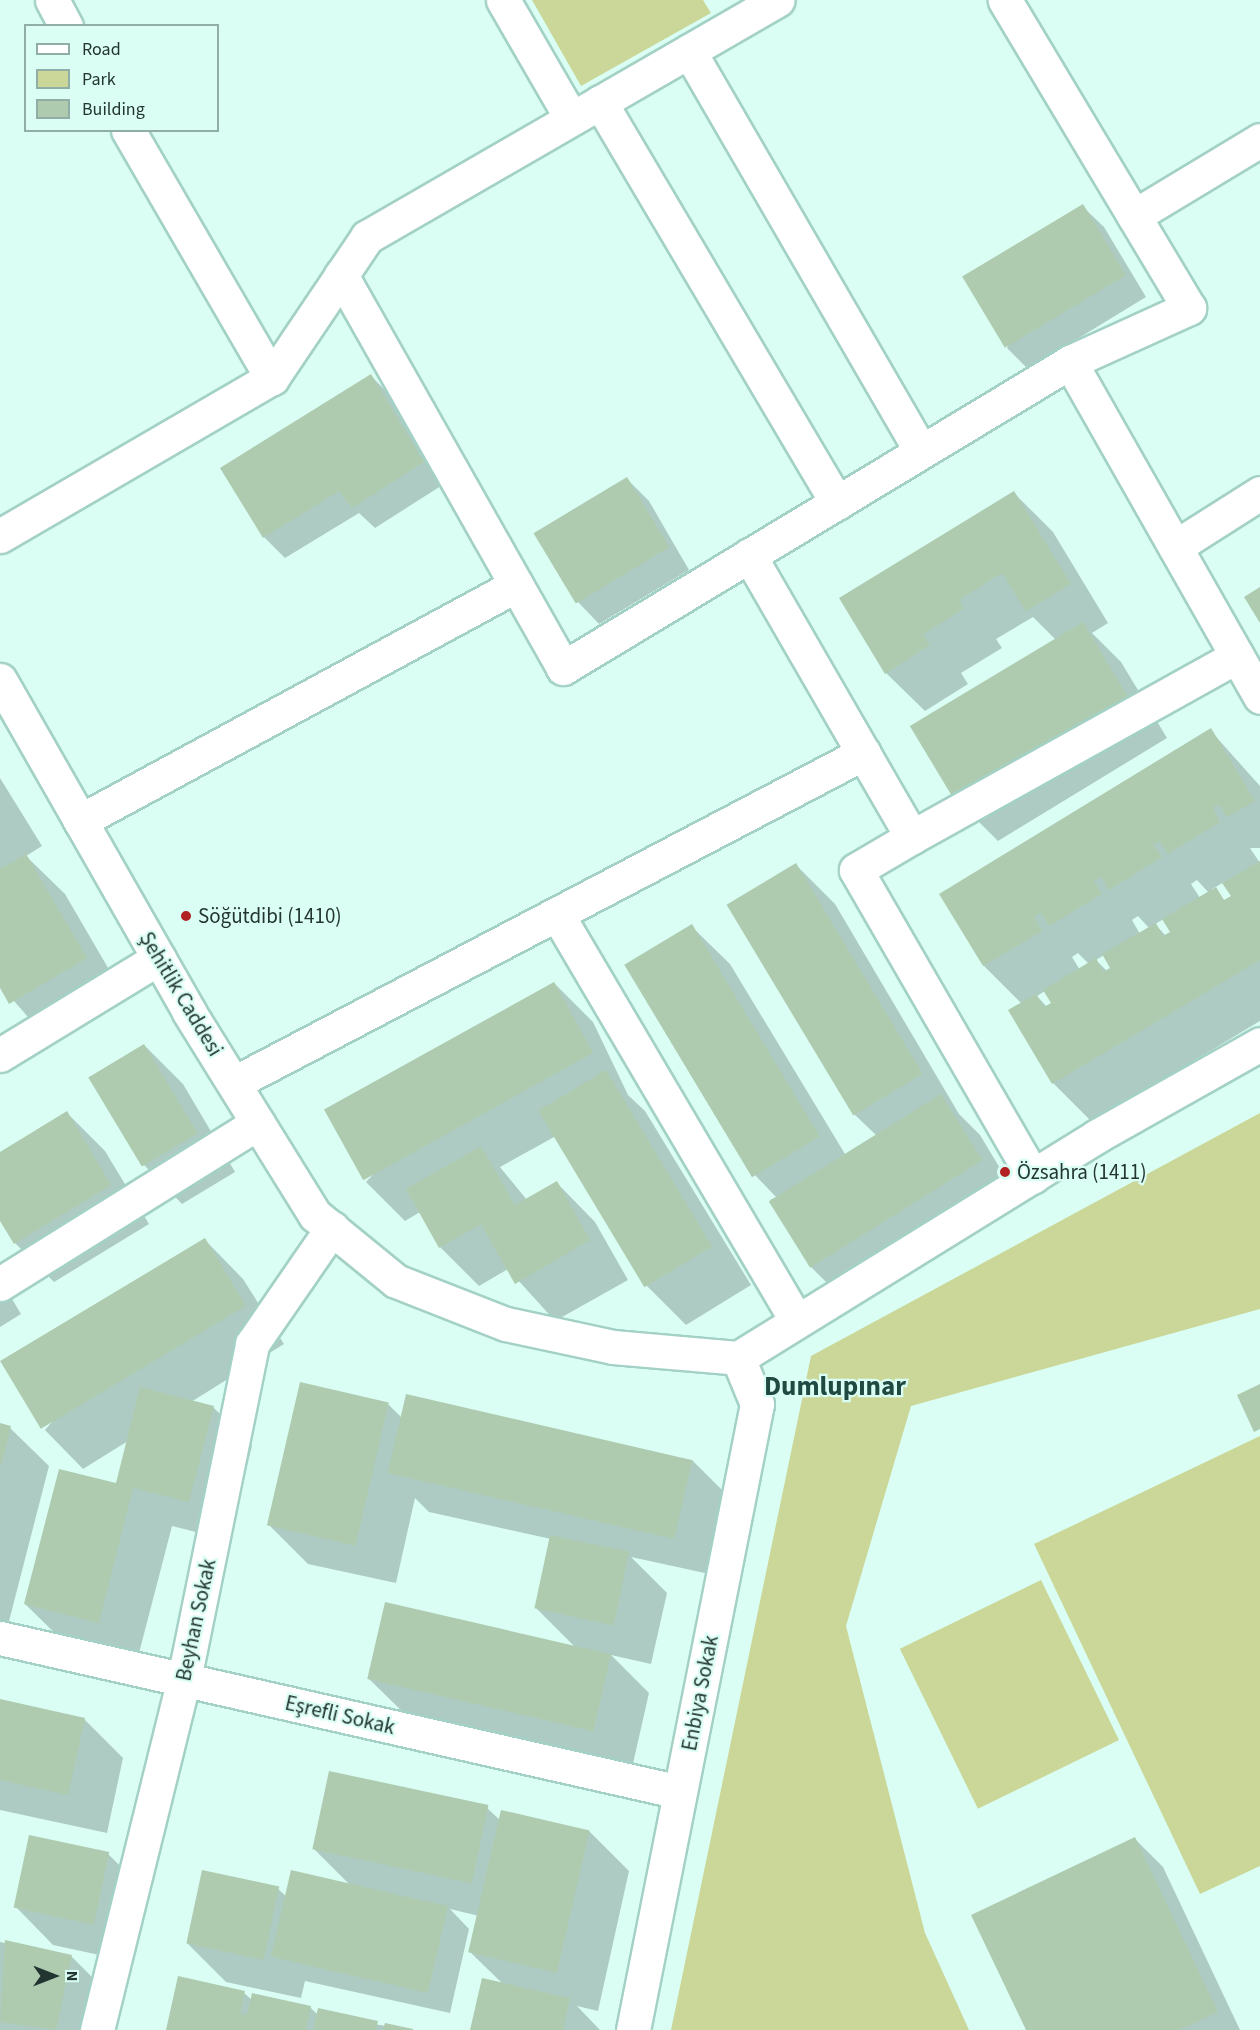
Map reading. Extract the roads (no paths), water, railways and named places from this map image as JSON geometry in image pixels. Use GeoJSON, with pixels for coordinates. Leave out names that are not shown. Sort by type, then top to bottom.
{"type":"FeatureCollection","features":[{"type":"Feature","properties":{"kind":"street"},"geometry":{"type":"LineString","coordinates":[[52,0],[65,24]]}},
{"type":"Feature","properties":{"kind":"street"},"geometry":{"type":"LineString","coordinates":[[503,0],[572,118]]}},
{"type":"Feature","properties":{"kind":"street"},"geometry":{"type":"LineString","coordinates":[[0,536],[272,378],[368,237],[689,51],[732,11],[778,0]]}},
{"type":"Feature","properties":{"kind":"street"},"geometry":{"type":"LineString","coordinates":[[341,275],[563,668],[1070,362],[1189,308],[1005,0]]}},
{"type":"Feature","properties":{"kind":"street"},"geometry":{"type":"LineString","coordinates":[[689,51],[921,452]]}},
{"type":"Feature","properties":{"kind":"street"},"geometry":{"type":"LineString","coordinates":[[600,102],[837,503]]}},
{"type":"Feature","properties":{"kind":"street"},"geometry":{"type":"LineString","coordinates":[[129,132],[272,378]]}},
{"type":"Feature","properties":{"kind":"street"},"geometry":{"type":"LineString","coordinates":[[1134,216],[1260,140]]}},
{"type":"Feature","properties":{"kind":"street"},"geometry":{"type":"LineString","coordinates":[[1070,362],[1260,697]]}},
{"type":"Feature","properties":{"kind":"street"},"geometry":{"type":"LineString","coordinates":[[1175,547],[1260,493]]}},
{"type":"Feature","properties":{"kind":"street"},"geometry":{"type":"LineString","coordinates":[[749,555],[912,837]]}},
{"type":"Feature","properties":{"kind":"street"},"geometry":{"type":"LineString","coordinates":[[80,821],[516,585]]}},
{"type":"Feature","properties":{"kind":"street"},"geometry":{"type":"LineString","coordinates":[[1033,1176],[856,870],[1237,656]]}},
{"type":"Feature","properties":{"kind":"street","name":"Şehitlik Caddesi"},"geometry":{"type":"LineString","coordinates":[[0,680],[159,958],[315,1215],[396,1281],[506,1324],[613,1347],[738,1358]]}},
{"type":"Feature","properties":{"kind":"street"},"geometry":{"type":"LineString","coordinates":[[234,1083],[864,753]]}},
{"type":"Feature","properties":{"kind":"street"},"geometry":{"type":"LineString","coordinates":[[557,914],[797,1322]]}},
{"type":"Feature","properties":{"kind":"street"},"geometry":{"type":"LineString","coordinates":[[0,1055],[159,958]]}},
{"type":"Feature","properties":{"kind":"street"},"geometry":{"type":"LineString","coordinates":[[738,1358],[1033,1176],[1260,1044]]}},
{"type":"Feature","properties":{"kind":"street"},"geometry":{"type":"LineString","coordinates":[[0,1284],[258,1123]]}},
{"type":"Feature","properties":{"kind":"street","name":"Beyhan Sokak"},"geometry":{"type":"LineString","coordinates":[[97,2030],[184,1679],[252,1344],[332,1228]]}},
{"type":"Feature","properties":{"kind":"street","name":"Enbiya Sokak"},"geometry":{"type":"LineString","coordinates":[[633,2030],[758,1404],[738,1358]]}},
{"type":"Feature","properties":{"kind":"street","name":"Eşrefli Sokak"},"geometry":{"type":"LineString","coordinates":[[0,1638],[680,1792]]}},
{"type":"Feature","properties":{"kind":"place","name":"Söğütdibi (1410)"},"geometry":{"type":"Point","coordinates":[186,916]}},
{"type":"Feature","properties":{"kind":"place","name":"Özsahra (1411)"},"geometry":{"type":"Point","coordinates":[1005,1172]}},
{"type":"Feature","properties":{"kind":"district","name":"Dumlupınar"},"geometry":{"type":"Point","coordinates":[835,1387]}}]}
